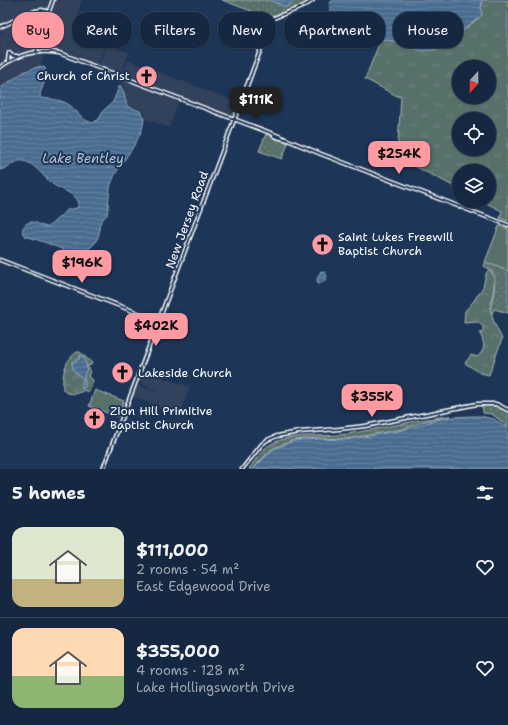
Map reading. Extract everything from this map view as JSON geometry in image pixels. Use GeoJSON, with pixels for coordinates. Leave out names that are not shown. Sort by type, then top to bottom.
{"type":"FeatureCollection","features":[{"type":"Feature","properties":{"kind":"street"},"geometry":{"type":"LineString","coordinates":[[34,12],[42,10],[49,12],[54,0]]}},
{"type":"Feature","properties":{"kind":"street","name":"New Jersey Road"},"geometry":{"type":"LineString","coordinates":[[103,469],[272,19],[313,0]]}},
{"type":"Feature","properties":{"kind":"street"},"geometry":{"type":"LineString","coordinates":[[0,27],[12,22]]}},
{"type":"Feature","properties":{"kind":"street"},"geometry":{"type":"LineString","coordinates":[[36,52],[37,48]]}},
{"type":"Feature","properties":{"kind":"street"},"geometry":{"type":"LineString","coordinates":[[8,62],[9,53],[12,56],[36,52],[50,52],[65,55],[274,135],[275,137],[284,139],[508,225]]}},
{"type":"Feature","properties":{"kind":"street"},"geometry":{"type":"LineString","coordinates":[[0,67],[18,56]]}},
{"type":"Feature","properties":{"kind":"street"},"geometry":{"type":"LineString","coordinates":[[0,260],[159,321]]}},
{"type":"Feature","properties":{"kind":"street"},"geometry":{"type":"LineString","coordinates":[[242,469],[267,440],[287,434],[365,426],[477,404],[496,404],[508,410]]}},
{"type":"Feature","properties":{"kind":"shaded area"},"geometry":{"type":"Polygon","coordinates":[[[0,0],[52,0],[48,11],[42,9],[31,12],[12,12],[12,21],[0,26],[0,0]]]}},
{"type":"Feature","properties":{"kind":"shaded area"},"geometry":{"type":"Polygon","coordinates":[[[54,0],[82,0],[78,11],[79,12],[72,12],[72,48],[104,48],[97,66],[59,52],[37,51],[38,48],[64,48],[64,12],[50,12],[54,0]]]}},
{"type":"Feature","properties":{"kind":"shaded area"},"geometry":{"type":"Polygon","coordinates":[[[12,23],[12,37],[0,32],[0,28],[12,23]]]}},
{"type":"Feature","properties":{"kind":"shaded area"},"geometry":{"type":"Polygon","coordinates":[[[0,33],[12,37],[12,39],[0,59],[0,33]]]}},
{"type":"Feature","properties":{"kind":"shaded area"},"geometry":{"type":"Polygon","coordinates":[[[12,39],[12,48],[36,48],[35,51],[18,55],[13,55],[9,52],[7,61],[0,66],[0,60],[12,39]]]}},
{"type":"Feature","properties":{"kind":"shaded area"},"geometry":{"type":"Polygon","coordinates":[[[105,48],[116,48],[129,52],[120,75],[98,67],[105,48]]]}},
{"type":"Feature","properties":{"kind":"shaded area"},"geometry":{"type":"Polygon","coordinates":[[[44,53],[41,65],[25,70],[0,87],[0,68],[23,55],[44,53]]]}},
{"type":"Feature","properties":{"kind":"shaded area"},"geometry":{"type":"Polygon","coordinates":[[[128,60],[239,103],[233,119],[122,76],[128,60]]]}},
{"type":"Feature","properties":{"kind":"shaded area"},"geometry":{"type":"Polygon","coordinates":[[[115,76],[179,100],[169,128],[146,119],[145,112],[128,105],[124,87],[115,76]]]}},
{"type":"Feature","properties":{"kind":"shaded area"},"geometry":{"type":"Polygon","coordinates":[[[141,370],[190,387],[179,415],[131,396],[136,384],[156,392],[157,390],[137,382],[141,370]]]}},
{"type":"Feature","properties":{"kind":"green space"},"geometry":{"type":"Polygon","coordinates":[[[222,0],[269,0],[286,7],[296,0],[313,0],[310,3],[284,12],[276,17],[276,12],[254,12],[222,0]]]}},
{"type":"Feature","properties":{"kind":"green space"},"geometry":{"type":"Polygon","coordinates":[[[482,0],[508,0],[508,221],[500,218],[502,211],[496,208],[496,164],[452,164],[452,185],[397,157],[401,98],[365,79],[377,48],[385,48],[385,40],[393,41],[393,48],[423,48],[435,50],[438,48],[463,48],[463,31],[482,15],[482,0]]]}},
{"type":"Feature","properties":{"kind":"green space"},"geometry":{"type":"Polygon","coordinates":[[[266,134],[288,143],[282,159],[259,151],[266,134]]]}},
{"type":"Feature","properties":{"kind":"green space"},"geometry":{"type":"Polygon","coordinates":[[[502,223],[508,226],[508,313],[494,309],[492,314],[490,310],[494,292],[495,277],[492,271],[484,266],[502,223]]]}},
{"type":"Feature","properties":{"kind":"green space"},"geometry":{"type":"Polygon","coordinates":[[[499,226],[508,229],[508,271],[485,262],[499,226]]]}},
{"type":"Feature","properties":{"kind":"green space"},"geometry":{"type":"Polygon","coordinates":[[[489,269],[494,279],[491,313],[502,339],[489,375],[480,373],[465,363],[471,355],[477,357],[484,346],[480,333],[483,332],[483,326],[477,322],[464,323],[465,311],[483,287],[486,274],[489,269]]]}},
{"type":"Feature","properties":{"kind":"green space"},"geometry":{"type":"Polygon","coordinates":[[[77,352],[80,352],[92,363],[91,365],[87,366],[90,370],[88,377],[93,380],[90,390],[87,392],[84,390],[76,394],[70,394],[63,390],[65,369],[69,360],[77,352]],[[80,358],[72,362],[73,369],[82,377],[85,386],[84,376],[86,365],[80,358]]]}},
{"type":"Feature","properties":{"kind":"green space"},"geometry":{"type":"Polygon","coordinates":[[[95,390],[124,401],[118,417],[89,406],[95,390]]]}},
{"type":"Feature","properties":{"kind":"green space"},"geometry":{"type":"Polygon","coordinates":[[[482,404],[496,405],[508,411],[508,427],[492,414],[483,413],[482,404]]]}},
{"type":"Feature","properties":{"kind":"green space"},"geometry":{"type":"Polygon","coordinates":[[[451,416],[422,422],[403,429],[346,439],[319,438],[293,440],[272,449],[252,469],[249,469],[265,449],[271,444],[280,440],[298,437],[346,434],[451,416]]]}},
{"type":"Feature","properties":{"kind":"water"},"geometry":{"type":"Polygon","coordinates":[[[269,0],[296,0],[286,7],[269,0]]]}},
{"type":"Feature","properties":{"kind":"water"},"geometry":{"type":"Polygon","coordinates":[[[335,0],[482,0],[482,15],[463,31],[463,12],[393,12],[393,41],[385,40],[385,12],[329,12],[330,2],[335,0]]]}},
{"type":"Feature","properties":{"kind":"water"},"geometry":{"type":"Polygon","coordinates":[[[414,48],[439,48],[435,50],[422,51],[414,48]]]}},
{"type":"Feature","properties":{"kind":"water","name":"Lake Bentley"},"geometry":{"type":"Polygon","coordinates":[[[40,66],[45,68],[46,77],[41,90],[40,98],[65,102],[86,120],[93,123],[99,119],[104,110],[113,102],[120,85],[124,92],[127,106],[140,111],[144,118],[140,135],[119,167],[111,184],[107,215],[101,222],[99,235],[95,243],[89,249],[77,253],[72,253],[25,236],[22,231],[29,222],[34,222],[48,227],[67,210],[77,208],[79,203],[75,197],[54,185],[28,162],[17,161],[0,170],[0,88],[25,71],[40,66]]]}},
{"type":"Feature","properties":{"kind":"water"},"geometry":{"type":"Polygon","coordinates":[[[321,271],[325,272],[327,276],[324,282],[318,284],[317,279],[321,271]]]}},
{"type":"Feature","properties":{"kind":"water"},"geometry":{"type":"Polygon","coordinates":[[[80,355],[84,357],[87,368],[84,376],[85,386],[83,389],[81,388],[83,379],[73,370],[72,362],[79,359],[80,355]]]}},
{"type":"Feature","properties":{"kind":"water"},"geometry":{"type":"Polygon","coordinates":[[[471,416],[494,419],[508,429],[508,469],[253,469],[272,450],[293,441],[319,439],[346,440],[403,430],[436,420],[471,416]]]}},
{"type":"Feature","properties":{"kind":"place","name":"Church of Christ"},"geometry":{"type":"Point","coordinates":[146,76]}},
{"type":"Feature","properties":{"kind":"place","name":"Saint Lukes Freewill Baptist Church"},"geometry":{"type":"Point","coordinates":[323,244]}},
{"type":"Feature","properties":{"kind":"place","name":"Lakeside Church"},"geometry":{"type":"Point","coordinates":[122,373]}},
{"type":"Feature","properties":{"kind":"place","name":"Zion Hill Primitive Baptist Church"},"geometry":{"type":"Point","coordinates":[95,418]}}]}
